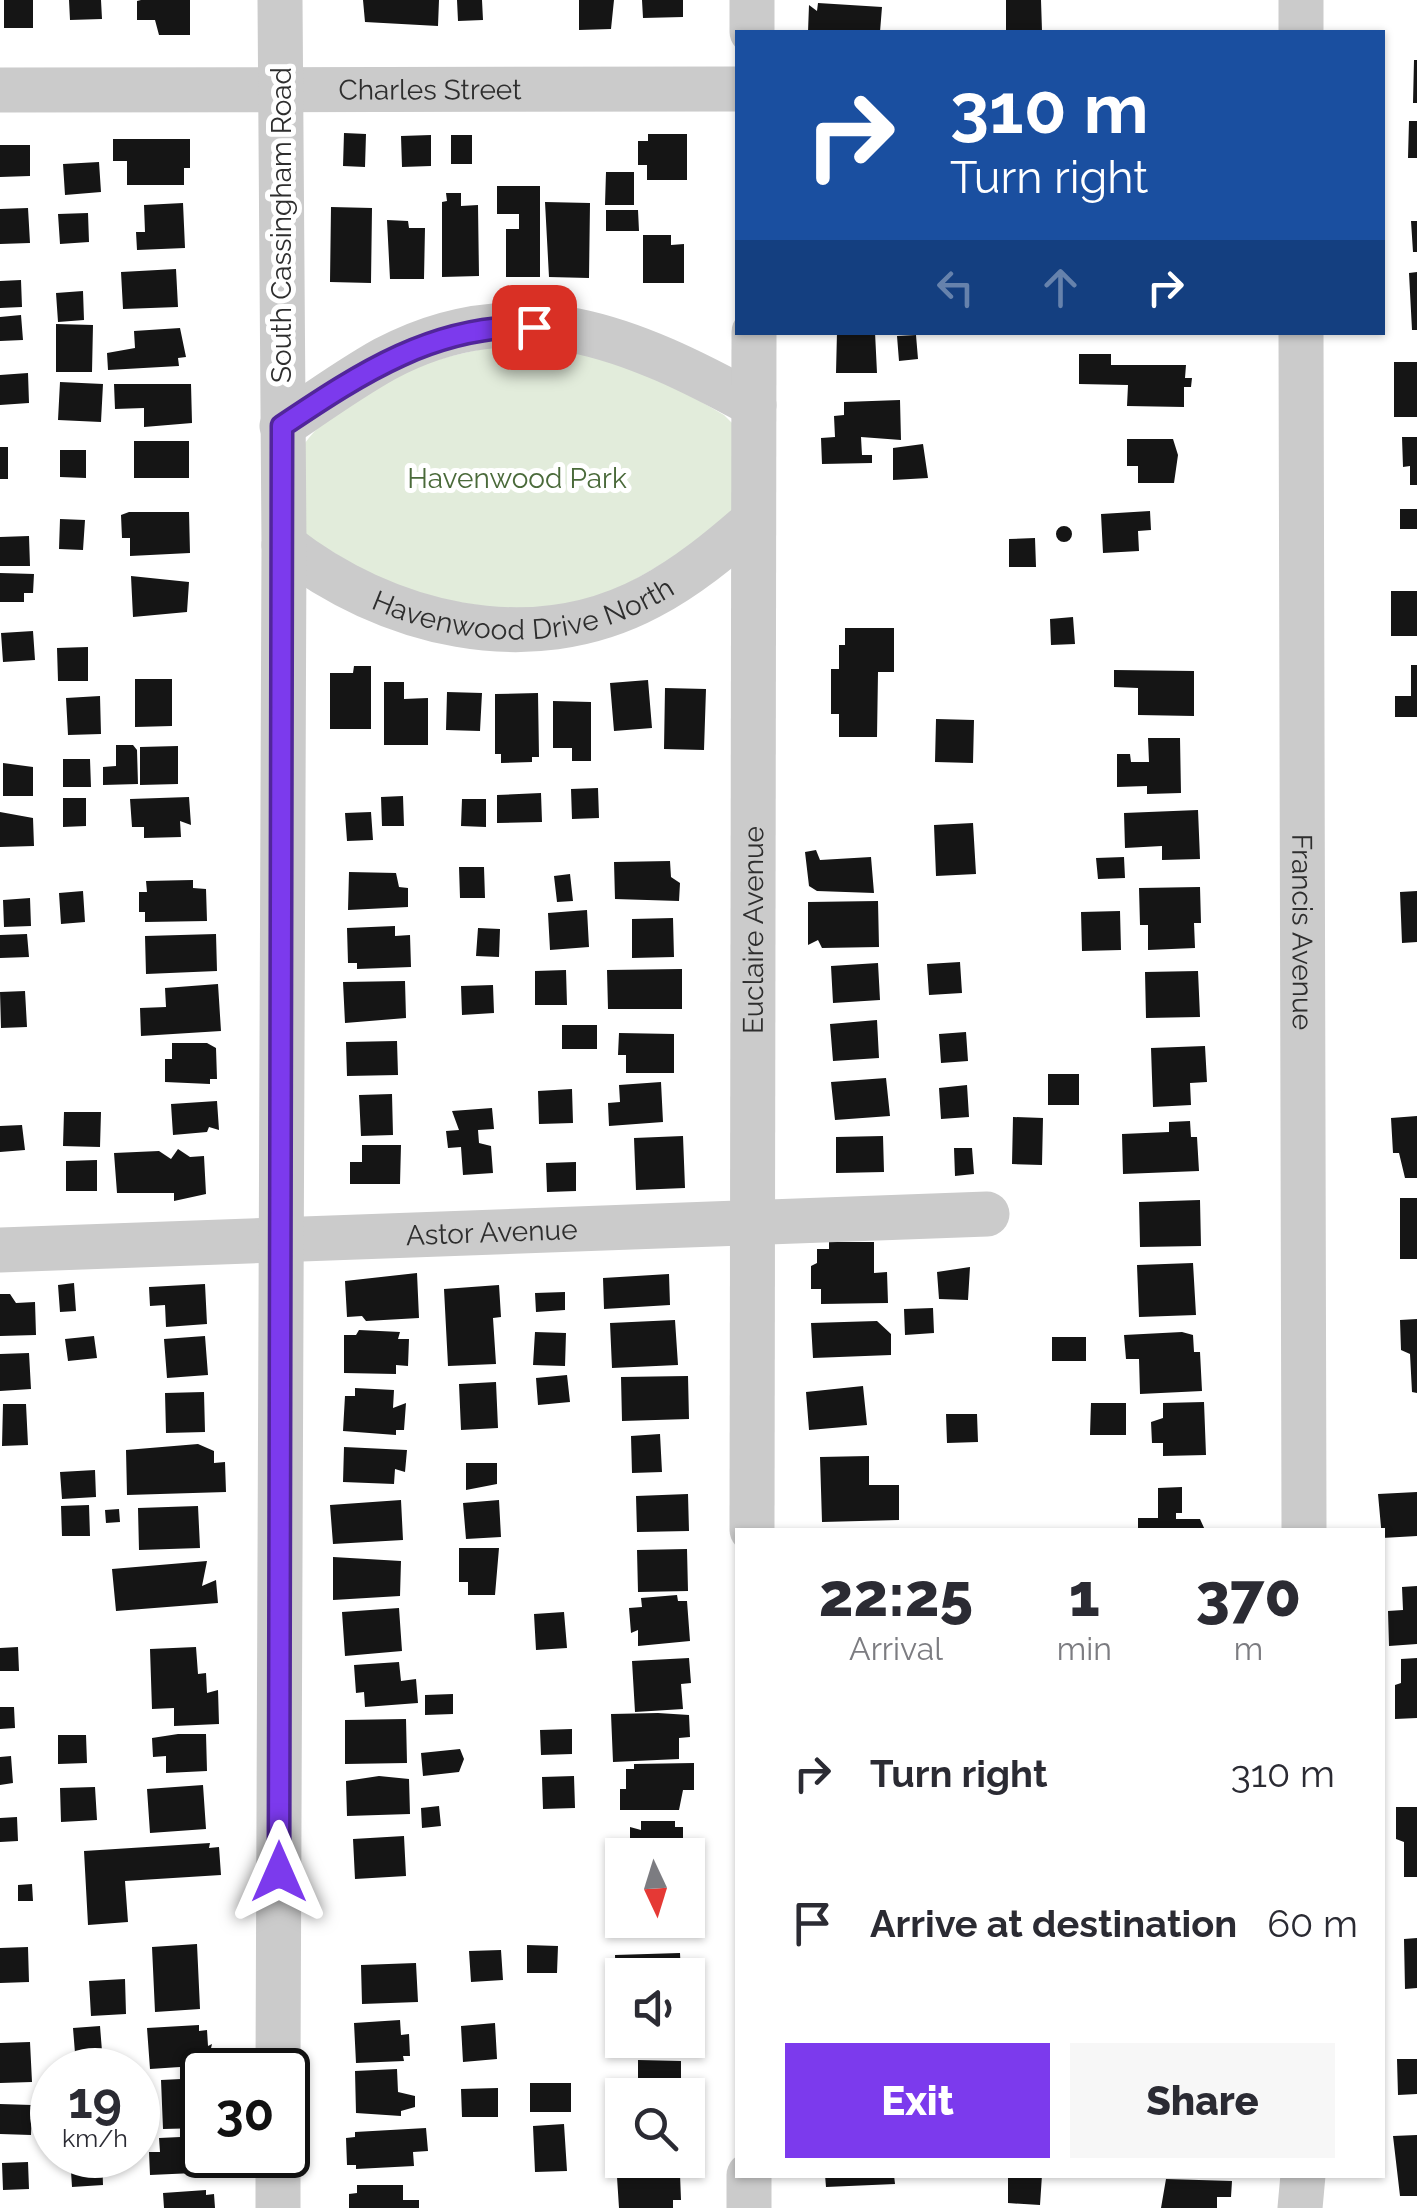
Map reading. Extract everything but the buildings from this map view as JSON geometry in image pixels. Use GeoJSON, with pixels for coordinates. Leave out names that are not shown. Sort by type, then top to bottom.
{"type":"FeatureCollection","features":[{"type":"Feature","properties":{"kind":"street","name":"South Cassingham Road"},"geometry":{"type":"LineString","coordinates":[[278,2048],[284,545],[280,0]]}},
{"type":"Feature","properties":{"kind":"street"},"geometry":{"type":"LineString","coordinates":[[752,0],[752,30]]}},
{"type":"Feature","properties":{"kind":"street"},"geometry":{"type":"LineString","coordinates":[[1300,0],[1301,30]]}},
{"type":"Feature","properties":{"kind":"street","name":"Charles Street"},"geometry":{"type":"LineString","coordinates":[[0,90],[735,89]]}},
{"type":"Feature","properties":{"kind":"street"},"geometry":{"type":"LineString","coordinates":[[282,426],[388,358],[428,342],[513,326],[597,333],[637,345],[754,405]]}},
{"type":"Feature","properties":{"kind":"street","name":"Euclaire Avenue"},"geometry":{"type":"LineString","coordinates":[[752,1528],[754,335]]}},
{"type":"Feature","properties":{"kind":"street","name":"Francis Avenue"},"geometry":{"type":"LineString","coordinates":[[1302,335],[1304,1528]]}},
{"type":"Feature","properties":{"kind":"street","name":"Havenwood Drive North"},"geometry":{"type":"LineString","coordinates":[[284,545],[353,591],[392,608],[434,622],[519,629],[606,615],[646,599],[683,577],[754,520]]}},
{"type":"Feature","properties":{"kind":"street","name":"Astor Avenue"},"geometry":{"type":"LineString","coordinates":[[0,1250],[987,1214]]}},
{"type":"Feature","properties":{"kind":"street"},"geometry":{"type":"LineString","coordinates":[[278,2178],[278,2208]]}},
{"type":"Feature","properties":{"kind":"street"},"geometry":{"type":"LineString","coordinates":[[749,2178],[749,2208]]}},
{"type":"Feature","properties":{"kind":"street"},"geometry":{"type":"LineString","coordinates":[[1300,2208],[1303,2178]]}},
{"type":"Feature","properties":{"kind":"green space","name":"Havenwood Park"},"geometry":{"type":"Polygon","coordinates":[[[514,343],[631,361],[724,415],[735,426],[735,506],[707,538],[601,599],[518,612],[398,592],[300,532],[300,450],[320,425],[368,388],[395,375],[424,364],[514,343]]]}},
{"type":"Feature","properties":{"kind":"route"},"geometry":{"type":"LineString","coordinates":[[279,1872],[282,426],[351,379],[428,342],[470,332],[534,327]]}}]}
